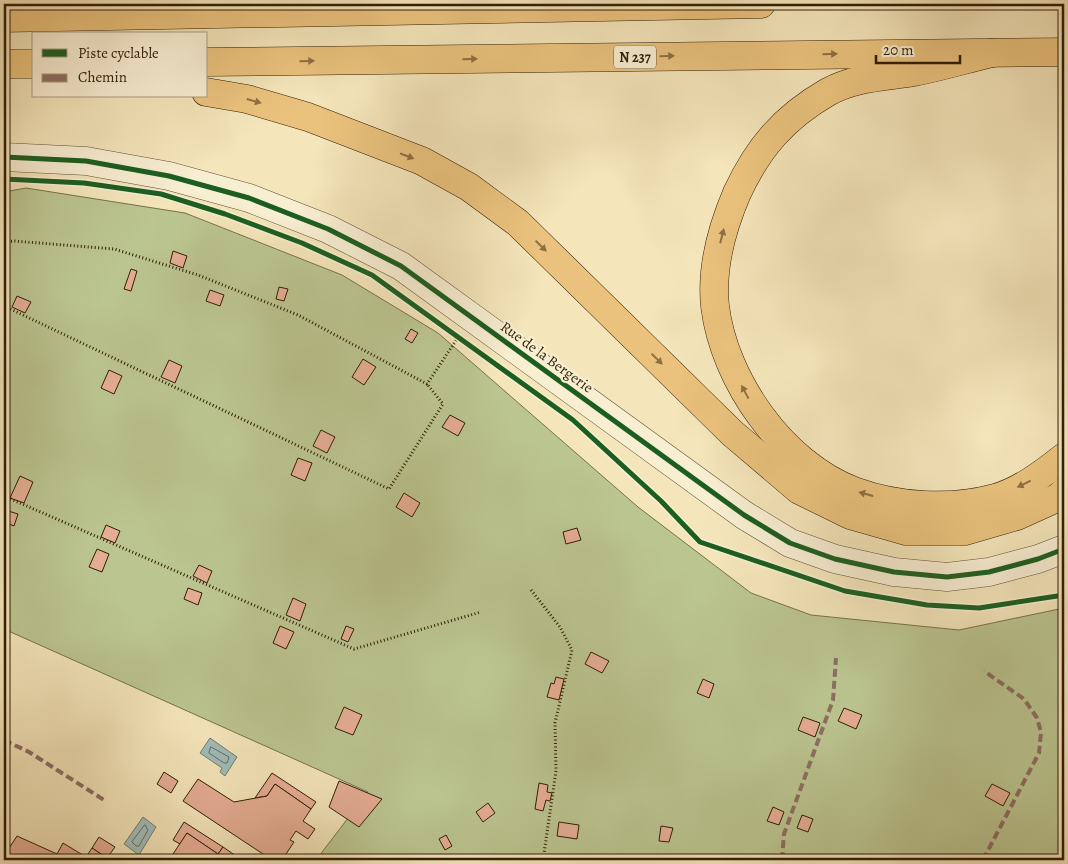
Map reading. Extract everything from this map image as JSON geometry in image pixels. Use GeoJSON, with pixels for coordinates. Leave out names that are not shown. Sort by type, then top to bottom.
{"type":"FeatureCollection","features":[{"type":"Feature","properties":{"kind":"highway"},"geometry":{"type":"LineString","coordinates":[[4,18],[761,4]]}},
{"type":"Feature","properties":{"kind":"highway"},"geometry":{"type":"LineString","coordinates":[[992,52],[913,72],[868,77],[830,91],[796,112],[766,143],[750,165],[727,216],[716,259],[715,305],[726,353],[748,398],[779,437],[807,465],[853,491],[896,502],[947,506],[996,497],[1036,478],[1064,457]]}},
{"type":"Feature","properties":{"kind":"highway","name":"N 237"},"geometry":{"type":"LineString","coordinates":[[208,62],[1064,52]]}},
{"type":"Feature","properties":{"kind":"highway"},"geometry":{"type":"LineString","coordinates":[[4,64],[32,64]]}},
{"type":"Feature","properties":{"kind":"highway"},"geometry":{"type":"LineString","coordinates":[[208,92],[247,99],[308,117],[422,161],[469,188],[518,223],[732,433],[800,490],[850,515],[906,531],[965,530],[1017,516],[1064,492]]}},
{"type":"Feature","properties":{"kind":"street","name":"Rue de la Bergerie"},"geometry":{"type":"LineString","coordinates":[[4,158],[86,161],[169,176],[250,198],[328,229],[401,266],[744,515],[790,543],[835,559],[894,572],[947,577],[989,572],[1038,559],[1064,549]]}},
{"type":"Feature","properties":{"kind":"path"},"geometry":{"type":"LineString","coordinates":[[4,242],[14,240],[114,249],[198,275],[298,315],[427,384],[443,404],[388,489],[4,306]]}},
{"type":"Feature","properties":{"kind":"path"},"geometry":{"type":"LineString","coordinates":[[427,384],[473,319]]}},
{"type":"Feature","properties":{"kind":"path"},"geometry":{"type":"LineString","coordinates":[[4,496],[354,649],[481,612]]}},
{"type":"Feature","properties":{"kind":"path"},"geometry":{"type":"LineString","coordinates":[[531,590],[560,627],[572,650],[555,723],[556,771],[543,860]]}},
{"type":"Feature","properties":{"kind":"green space"},"geometry":{"type":"Polygon","coordinates":[[[26,188],[185,213],[342,275],[438,333],[638,507],[751,593],[811,615],[959,630],[1064,608],[1064,860],[316,860],[368,792],[4,629],[4,192],[26,188]]]}},
{"type":"Feature","properties":{"kind":"water"},"geometry":{"type":"Polygon","coordinates":[[[210,738],[237,757],[225,776],[220,772],[222,768],[200,753],[210,738]]]}},
{"type":"Feature","properties":{"kind":"water"},"geometry":{"type":"Polygon","coordinates":[[[143,817],[156,827],[139,855],[124,844],[143,817]]]}},
{"type":"Feature","properties":{"kind":"building"},"geometry":{"type":"Polygon","coordinates":[[[173,251],[187,256],[183,268],[170,263],[173,251]]]}},
{"type":"Feature","properties":{"kind":"building"},"geometry":{"type":"Polygon","coordinates":[[[131,269],[137,271],[131,291],[124,289],[131,269]]]}},
{"type":"Feature","properties":{"kind":"building"},"geometry":{"type":"Polygon","coordinates":[[[279,287],[288,289],[284,301],[276,299],[279,287]]]}},
{"type":"Feature","properties":{"kind":"building"},"geometry":{"type":"Polygon","coordinates":[[[210,290],[224,295],[220,306],[206,301],[210,290]]]}},
{"type":"Feature","properties":{"kind":"building"},"geometry":{"type":"Polygon","coordinates":[[[17,296],[31,302],[25,313],[12,307],[17,296]]]}},
{"type":"Feature","properties":{"kind":"building"},"geometry":{"type":"Polygon","coordinates":[[[411,329],[418,333],[412,343],[405,339],[411,329]]]}},
{"type":"Feature","properties":{"kind":"building"},"geometry":{"type":"Polygon","coordinates":[[[363,359],[376,367],[364,385],[352,377],[363,359]]]}},
{"type":"Feature","properties":{"kind":"building"},"geometry":{"type":"Polygon","coordinates":[[[169,360],[182,366],[175,383],[161,377],[169,360]]]}},
{"type":"Feature","properties":{"kind":"building"},"geometry":{"type":"Polygon","coordinates":[[[109,370],[122,376],[114,394],[101,388],[109,370]]]}},
{"type":"Feature","properties":{"kind":"building"},"geometry":{"type":"Polygon","coordinates":[[[450,415],[465,423],[458,436],[442,427],[450,415]]]}},
{"type":"Feature","properties":{"kind":"building"},"geometry":{"type":"Polygon","coordinates":[[[321,430],[335,437],[327,453],[313,446],[321,430]]]}},
{"type":"Feature","properties":{"kind":"building"},"geometry":{"type":"Polygon","coordinates":[[[298,458],[312,463],[305,481],[291,475],[298,458]]]}},
{"type":"Feature","properties":{"kind":"building"},"geometry":{"type":"Polygon","coordinates":[[[20,476],[33,482],[24,503],[10,498],[20,476]]]}},
{"type":"Feature","properties":{"kind":"building"},"geometry":{"type":"Polygon","coordinates":[[[404,493],[420,503],[412,517],[396,507],[404,493]]]}},
{"type":"Feature","properties":{"kind":"building"},"geometry":{"type":"Polygon","coordinates":[[[5,510],[18,514],[14,526],[4,522],[5,510]]]}},
{"type":"Feature","properties":{"kind":"building"},"geometry":{"type":"Polygon","coordinates":[[[106,525],[120,531],[115,543],[101,537],[106,525]]]}},
{"type":"Feature","properties":{"kind":"building"},"geometry":{"type":"Polygon","coordinates":[[[577,528],[581,540],[566,544],[563,532],[577,528]]]}},
{"type":"Feature","properties":{"kind":"building"},"geometry":{"type":"Polygon","coordinates":[[[97,549],[109,554],[102,572],[89,567],[97,549]]]}},
{"type":"Feature","properties":{"kind":"building"},"geometry":{"type":"Polygon","coordinates":[[[199,565],[212,571],[207,583],[193,576],[199,565]]]}},
{"type":"Feature","properties":{"kind":"building"},"geometry":{"type":"Polygon","coordinates":[[[188,588],[202,593],[198,605],[184,599],[188,588]]]}},
{"type":"Feature","properties":{"kind":"building"},"geometry":{"type":"Polygon","coordinates":[[[293,598],[306,604],[300,621],[286,615],[293,598]]]}},
{"type":"Feature","properties":{"kind":"building"},"geometry":{"type":"Polygon","coordinates":[[[280,626],[294,632],[286,649],[273,643],[280,626]]]}},
{"type":"Feature","properties":{"kind":"building"},"geometry":{"type":"Polygon","coordinates":[[[346,626],[354,629],[348,642],[341,639],[346,626]]]}},
{"type":"Feature","properties":{"kind":"building"},"geometry":{"type":"Polygon","coordinates":[[[591,652],[609,661],[602,673],[585,664],[591,652]]]}},
{"type":"Feature","properties":{"kind":"building"},"geometry":{"type":"Polygon","coordinates":[[[556,677],[564,679],[559,700],[547,697],[551,683],[554,684],[556,677]]]}},
{"type":"Feature","properties":{"kind":"building"},"geometry":{"type":"Polygon","coordinates":[[[703,679],[714,684],[709,698],[697,693],[703,679]]]}},
{"type":"Feature","properties":{"kind":"building"},"geometry":{"type":"Polygon","coordinates":[[[344,707],[362,715],[353,735],[335,728],[344,707]]]}},
{"type":"Feature","properties":{"kind":"building"},"geometry":{"type":"Polygon","coordinates":[[[844,708],[862,715],[856,729],[838,721],[844,708]]]}},
{"type":"Feature","properties":{"kind":"building"},"geometry":{"type":"Polygon","coordinates":[[[803,717],[820,723],[815,737],[798,730],[803,717]]]}},
{"type":"Feature","properties":{"kind":"building"},"geometry":{"type":"Polygon","coordinates":[[[164,772],[178,781],[171,793],[157,784],[164,772]]]}},
{"type":"Feature","properties":{"kind":"building"},"geometry":{"type":"Polygon","coordinates":[[[272,773],[316,802],[311,809],[275,784],[267,796],[255,798],[272,773]]]}},
{"type":"Feature","properties":{"kind":"building"},"geometry":{"type":"Polygon","coordinates":[[[198,779],[234,802],[267,796],[275,784],[311,809],[303,821],[315,829],[308,839],[296,831],[290,840],[294,842],[282,860],[272,860],[183,801],[198,779]]]}},
{"type":"Feature","properties":{"kind":"building"},"geometry":{"type":"Polygon","coordinates":[[[339,781],[382,799],[359,827],[329,807],[339,781]]]}},
{"type":"Feature","properties":{"kind":"building"},"geometry":{"type":"Polygon","coordinates":[[[539,783],[548,785],[547,792],[552,793],[550,801],[546,800],[543,811],[535,809],[539,783]]]}},
{"type":"Feature","properties":{"kind":"building"},"geometry":{"type":"Polygon","coordinates":[[[992,784],[1010,793],[1003,806],[985,796],[992,784]]]}},
{"type":"Feature","properties":{"kind":"building"},"geometry":{"type":"Polygon","coordinates":[[[488,803],[495,813],[483,822],[476,812],[488,803]]]}},
{"type":"Feature","properties":{"kind":"building"},"geometry":{"type":"Polygon","coordinates":[[[773,807],[784,812],[779,825],[767,821],[773,807]]]}},
{"type":"Feature","properties":{"kind":"building"},"geometry":{"type":"Polygon","coordinates":[[[802,815],[813,819],[808,832],[797,828],[802,815]]]}},
{"type":"Feature","properties":{"kind":"building"},"geometry":{"type":"Polygon","coordinates":[[[184,822],[223,847],[218,854],[187,833],[180,844],[173,840],[184,822]]]}},
{"type":"Feature","properties":{"kind":"building"},"geometry":{"type":"Polygon","coordinates":[[[559,822],[579,825],[577,839],[557,836],[559,822]]]}},
{"type":"Feature","properties":{"kind":"building"},"geometry":{"type":"Polygon","coordinates":[[[661,826],[673,828],[669,842],[659,841],[661,826]]]}},
{"type":"Feature","properties":{"kind":"building"},"geometry":{"type":"Polygon","coordinates":[[[187,833],[218,854],[223,847],[242,860],[169,860],[187,833]]]}},
{"type":"Feature","properties":{"kind":"building"},"geometry":{"type":"Polygon","coordinates":[[[446,835],[452,846],[445,850],[439,839],[446,835]]]}},
{"type":"Feature","properties":{"kind":"building"},"geometry":{"type":"Polygon","coordinates":[[[17,836],[71,860],[8,860],[4,856],[17,836]]]}},
{"type":"Feature","properties":{"kind":"building"},"geometry":{"type":"Polygon","coordinates":[[[99,837],[115,847],[107,858],[92,848],[99,837]]]}},
{"type":"Feature","properties":{"kind":"building"},"geometry":{"type":"Polygon","coordinates":[[[63,843],[86,857],[84,860],[71,860],[57,854],[63,843]]]}},
{"type":"Feature","properties":{"kind":"building"},"geometry":{"type":"Polygon","coordinates":[[[92,848],[107,858],[106,860],[84,860],[92,848]]]}},
{"type":"Feature","properties":{"kind":"marked path"},"geometry":{"type":"LineString","coordinates":[[782,860],[784,834],[833,700],[836,658]]}},
{"type":"Feature","properties":{"kind":"marked path"},"geometry":{"type":"LineString","coordinates":[[983,860],[1039,753],[1041,732],[1037,718],[1024,699],[984,671]]}},
{"type":"Feature","properties":{"kind":"marked path"},"geometry":{"type":"LineString","coordinates":[[4,740],[29,752],[104,800]]}},
{"type":"Feature","properties":{"kind":"cycle path"},"geometry":{"type":"LineString","coordinates":[[4,157],[86,161],[169,176],[249,198],[328,229],[401,266],[744,515],[790,543],[835,559],[894,572],[947,577],[989,572],[1038,559],[1064,549]]}},
{"type":"Feature","properties":{"kind":"cycle path"},"geometry":{"type":"LineString","coordinates":[[4,179],[84,183],[161,194],[225,214],[302,243],[372,275],[573,420],[661,501],[700,542],[845,591],[927,605],[979,608],[1064,595]]}}]}
